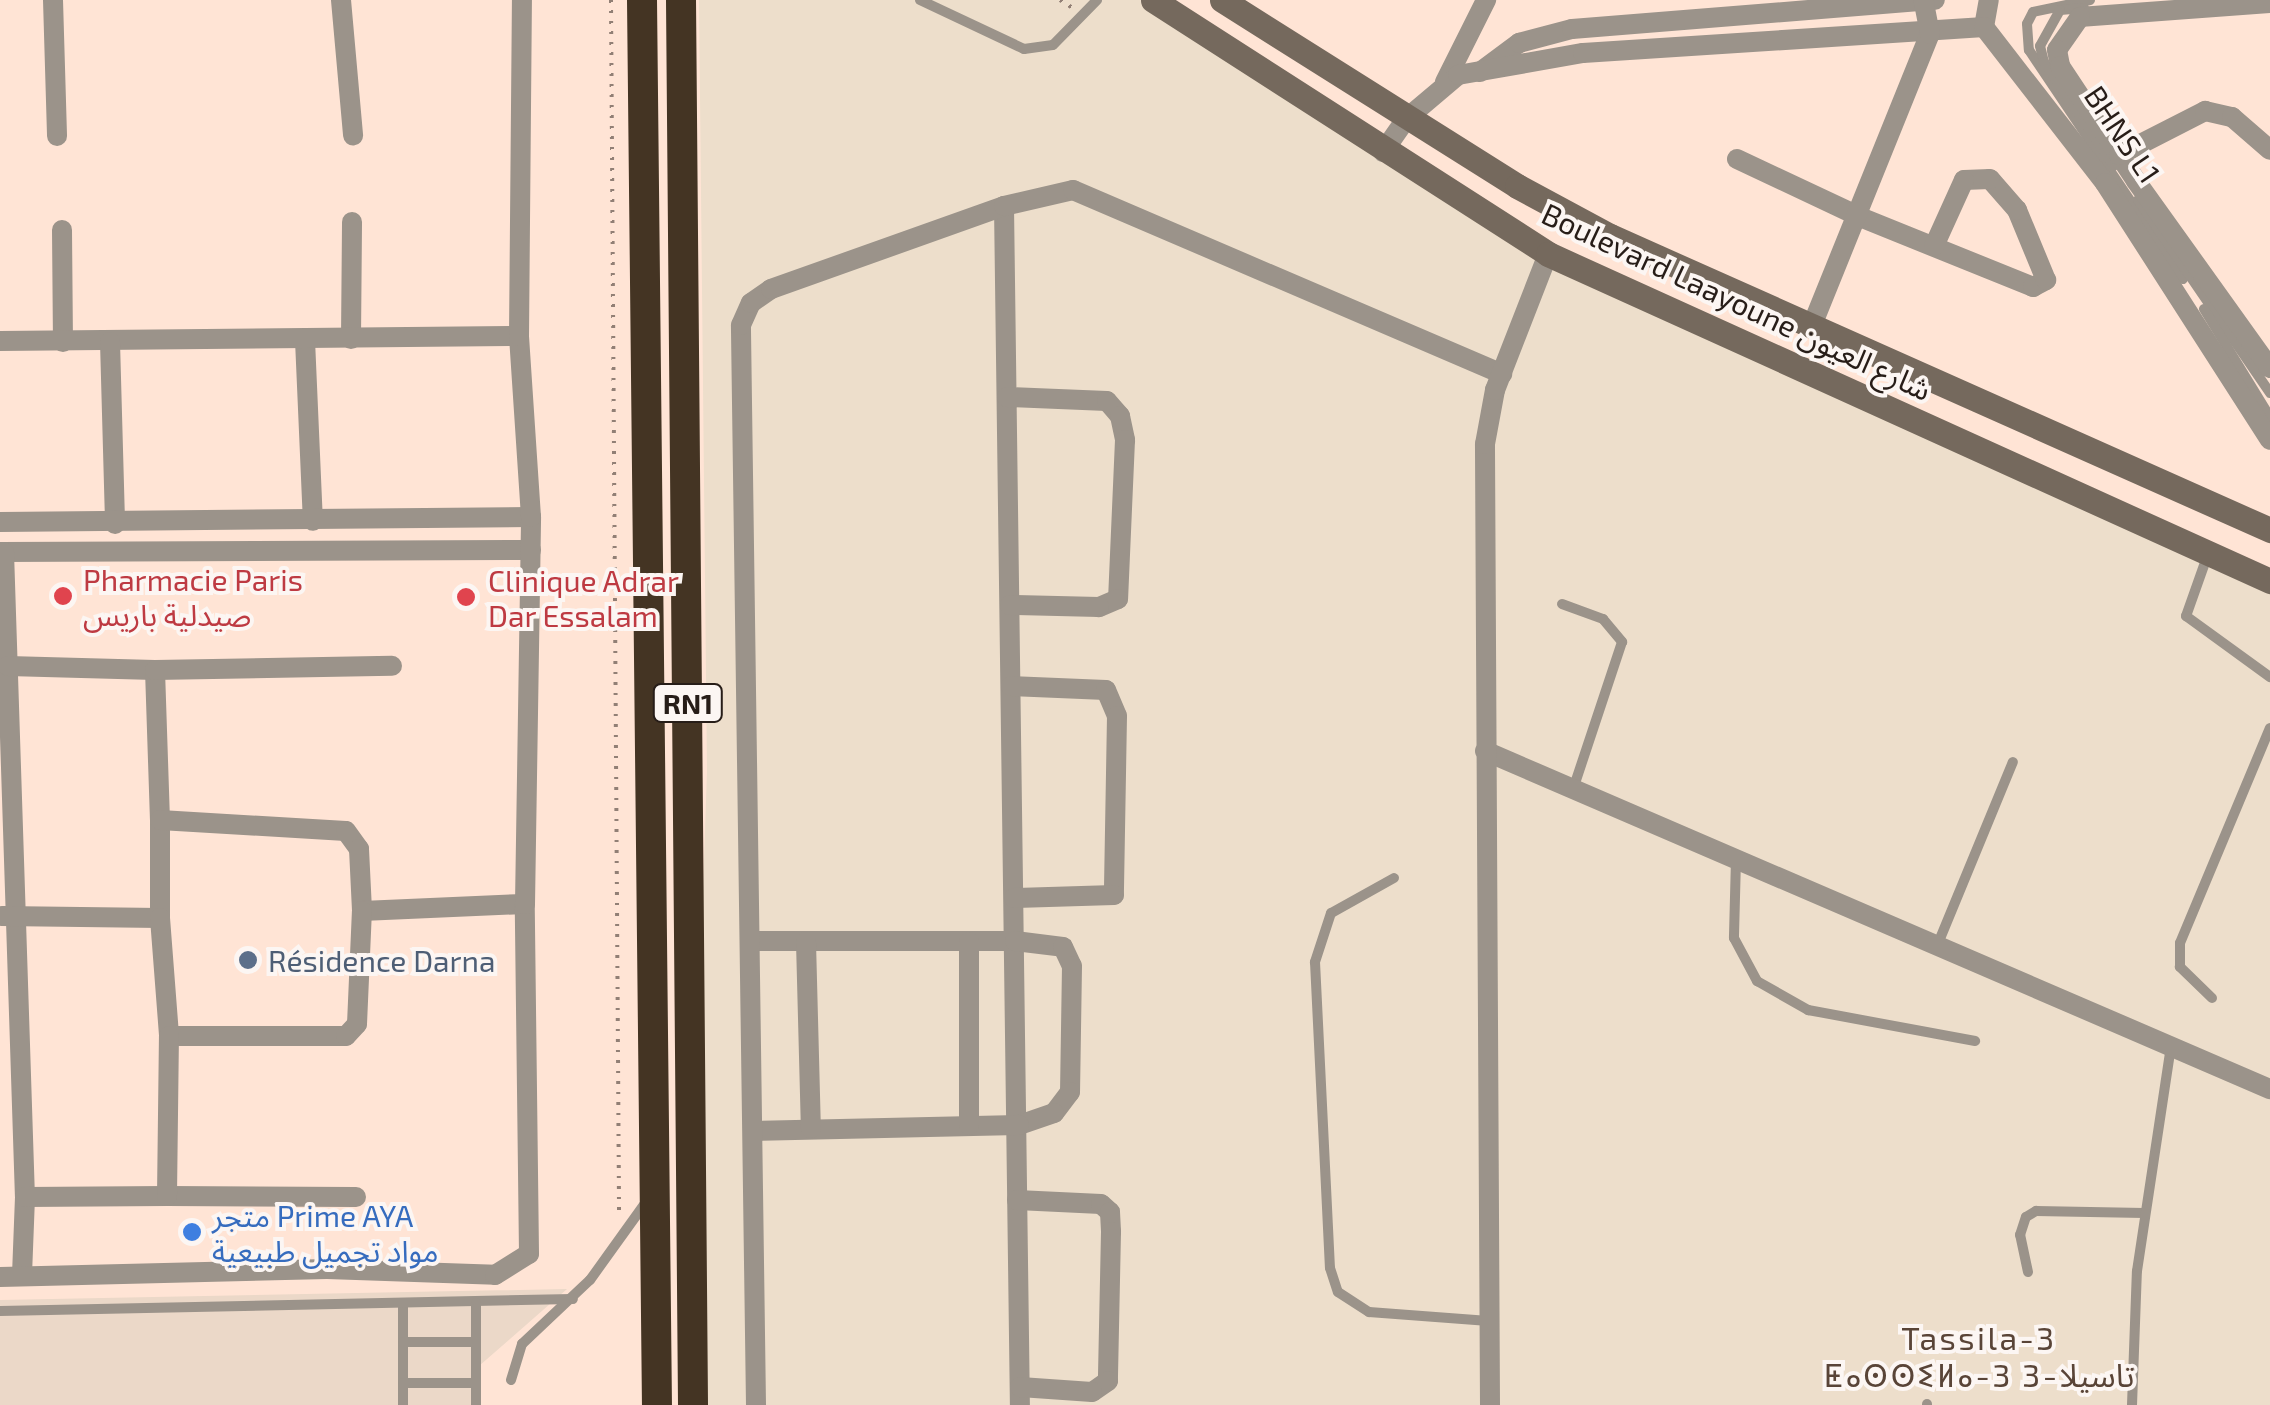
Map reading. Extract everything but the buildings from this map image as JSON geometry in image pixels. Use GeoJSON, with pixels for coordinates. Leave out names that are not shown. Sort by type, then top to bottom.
{"type":"FeatureCollection","features":[{"type":"Feature","properties":{"kind":"highway","name":"RN1"},"geometry":{"type":"LineString","coordinates":[[642,0],[657,1405]]}},
{"type":"Feature","properties":{"kind":"highway","name":"RN1"},"geometry":{"type":"LineString","coordinates":[[681,0],[692,1405]]}},
{"type":"Feature","properties":{"kind":"street"},"geometry":{"type":"LineString","coordinates":[[52,0],[57,136]]}},
{"type":"Feature","properties":{"kind":"street"},"geometry":{"type":"LineString","coordinates":[[341,0],[353,135]]}},
{"type":"Feature","properties":{"kind":"street"},"geometry":{"type":"LineString","coordinates":[[0,1277],[326,1269],[494,1275],[529,1254],[524,904],[531,517],[519,336],[522,0]]}},
{"type":"Feature","properties":{"kind":"street","name":"Boulevard Laayoune شارع العيون"},"geometry":{"type":"LineString","coordinates":[[1153,0],[1383,152],[1548,254],[2270,581]]}},
{"type":"Feature","properties":{"kind":"street","name":"Boulevard Laayoune شارع العيون"},"geometry":{"type":"LineString","coordinates":[[1222,0],[1406,119],[1576,218],[1811,328],[2270,530]]}},
{"type":"Feature","properties":{"kind":"street"},"geometry":{"type":"LineString","coordinates":[[1383,152],[1406,119],[1445,82],[1486,0]]}},
{"type":"Feature","properties":{"kind":"street"},"geometry":{"type":"LineString","coordinates":[[1989,0],[1984,27],[2105,183],[2270,440]]}},
{"type":"Feature","properties":{"kind":"street"},"geometry":{"type":"LineString","coordinates":[[1475,76],[1541,34],[1827,5],[1929,1],[1930,34],[1860,217],[1811,328]]}},
{"type":"Feature","properties":{"kind":"street"},"geometry":{"type":"LineString","coordinates":[[2270,3],[2089,16],[2069,25],[2056,50],[2060,66],[2270,368]]}},
{"type":"Feature","properties":{"kind":"street"},"geometry":{"type":"LineString","coordinates":[[1445,82],[1583,53],[1930,34],[1984,27]]}},
{"type":"Feature","properties":{"kind":"street"},"geometry":{"type":"LineString","coordinates":[[2120,155],[2205,111],[2232,117],[2270,150]]}},
{"type":"Feature","properties":{"kind":"street"},"geometry":{"type":"LineString","coordinates":[[1736,159],[1860,217],[2033,287],[2046,280],[2017,210],[1990,179],[1964,180],[1934,246]]}},
{"type":"Feature","properties":{"kind":"street"},"geometry":{"type":"LineString","coordinates":[[756,1405],[745,312],[772,289],[1004,206],[1063,190],[1086,193],[1502,374]]}},
{"type":"Feature","properties":{"kind":"street"},"geometry":{"type":"LineString","coordinates":[[1004,206],[1019,1125],[1017,1200],[1020,1396],[1092,1392],[1108,1381],[1110,1212],[1101,1204],[1017,1200]]}},
{"type":"Feature","properties":{"kind":"street"},"geometry":{"type":"LineString","coordinates":[[351,338],[352,222]]}},
{"type":"Feature","properties":{"kind":"street"},"geometry":{"type":"LineString","coordinates":[[62,230],[63,342]]}},
{"type":"Feature","properties":{"kind":"street"},"geometry":{"type":"LineString","coordinates":[[1490,1405],[1485,444],[1502,374],[1548,254]]}},
{"type":"Feature","properties":{"kind":"street"},"geometry":{"type":"LineString","coordinates":[[0,341],[519,336]]}},
{"type":"Feature","properties":{"kind":"street"},"geometry":{"type":"LineString","coordinates":[[305,340],[313,520]]}},
{"type":"Feature","properties":{"kind":"street"},"geometry":{"type":"LineString","coordinates":[[110,342],[116,524]]}},
{"type":"Feature","properties":{"kind":"street"},"geometry":{"type":"LineString","coordinates":[[1007,398],[1108,402],[1120,416],[1125,440],[1118,599],[1099,607],[1010,604]]}},
{"type":"Feature","properties":{"kind":"street"},"geometry":{"type":"LineString","coordinates":[[0,522],[116,524],[531,517]]}},
{"type":"Feature","properties":{"kind":"street"},"geometry":{"type":"LineString","coordinates":[[22,1276],[26,1198],[6,916],[8,666],[2,552],[531,550]]}},
{"type":"Feature","properties":{"kind":"street"},"geometry":{"type":"LineString","coordinates":[[8,666],[155,670],[392,666]]}},
{"type":"Feature","properties":{"kind":"street"},"geometry":{"type":"LineString","coordinates":[[155,670],[160,918],[168,1036],[167,1196]]}},
{"type":"Feature","properties":{"kind":"street"},"geometry":{"type":"LineString","coordinates":[[1011,686],[1106,690],[1117,716],[1114,895],[1014,898]]}},
{"type":"Feature","properties":{"kind":"street"},"geometry":{"type":"LineString","coordinates":[[1485,750],[2270,1089]]}},
{"type":"Feature","properties":{"kind":"street"},"geometry":{"type":"LineString","coordinates":[[160,820],[346,832],[358,849],[362,910],[352,1033],[168,1036]]}},
{"type":"Feature","properties":{"kind":"street"},"geometry":{"type":"LineString","coordinates":[[362,910],[524,904]]}},
{"type":"Feature","properties":{"kind":"street"},"geometry":{"type":"LineString","coordinates":[[6,916],[160,918]]}},
{"type":"Feature","properties":{"kind":"street"},"geometry":{"type":"LineString","coordinates":[[753,941],[1015,941],[1063,947],[1072,966],[1070,1092],[1054,1114],[1019,1125],[754,1131]]}},
{"type":"Feature","properties":{"kind":"street"},"geometry":{"type":"LineString","coordinates":[[806,942],[811,1128]]}},
{"type":"Feature","properties":{"kind":"street"},"geometry":{"type":"LineString","coordinates":[[969,942],[969,1125]]}},
{"type":"Feature","properties":{"kind":"street"},"geometry":{"type":"LineString","coordinates":[[26,1198],[356,1197]]}},
{"type":"Feature","properties":{"kind":"lane"},"geometry":{"type":"LineString","coordinates":[[920,0],[1024,49],[1053,45],[1097,0]]}},
{"type":"Feature","properties":{"kind":"lane","name":"BHNS L1"},"geometry":{"type":"LineString","coordinates":[[2090,0],[2034,12],[2027,24],[2029,50],[2270,417]]}},
{"type":"Feature","properties":{"kind":"lane","name":"BHNS L1"},"geometry":{"type":"LineString","coordinates":[[2194,0],[2060,10],[2040,46],[2044,62],[2270,394]]}},
{"type":"Feature","properties":{"kind":"lane"},"geometry":{"type":"LineString","coordinates":[[2209,553],[2186,616],[2270,677]]}},
{"type":"Feature","properties":{"kind":"lane"},"geometry":{"type":"LineString","coordinates":[[1562,604],[1602,619],[1622,642],[1573,788]]}},
{"type":"Feature","properties":{"kind":"lane"},"geometry":{"type":"LineString","coordinates":[[2212,998],[2180,967],[2180,943],[2270,728]]}},
{"type":"Feature","properties":{"kind":"lane"},"geometry":{"type":"LineString","coordinates":[[1937,946],[2013,762]]}},
{"type":"Feature","properties":{"kind":"lane"},"geometry":{"type":"LineString","coordinates":[[1736,859],[1734,938],[1758,981],[1808,1010],[1976,1041]]}},
{"type":"Feature","properties":{"kind":"lane"},"geometry":{"type":"LineString","coordinates":[[1394,878],[1331,914],[1315,962],[1330,1268],[1338,1292],[1369,1312],[1490,1321]]}},
{"type":"Feature","properties":{"kind":"lane"},"geometry":{"type":"LineString","coordinates":[[2132,1405],[2144,1214],[2170,1046]]}},
{"type":"Feature","properties":{"kind":"lane"},"geometry":{"type":"LineString","coordinates":[[511,1380],[522,1344],[573,1299],[655,1189]]}},
{"type":"Feature","properties":{"kind":"lane"},"geometry":{"type":"LineString","coordinates":[[2028,1272],[2020,1235],[2026,1217],[2036,1211],[2144,1214]]}},
{"type":"Feature","properties":{"kind":"lane"},"geometry":{"type":"LineString","coordinates":[[0,1312],[573,1299]]}},
{"type":"Feature","properties":{"kind":"lane"},"geometry":{"type":"LineString","coordinates":[[476,1303],[476,1405]]}},
{"type":"Feature","properties":{"kind":"lane"},"geometry":{"type":"LineString","coordinates":[[403,1304],[403,1405]]}},
{"type":"Feature","properties":{"kind":"lane"},"geometry":{"type":"LineString","coordinates":[[403,1342],[476,1342]]}},
{"type":"Feature","properties":{"kind":"lane"},"geometry":{"type":"LineString","coordinates":[[403,1383],[476,1383]]}},
{"type":"Feature","properties":{"kind":"path"},"geometry":{"type":"LineString","coordinates":[[611,0],[619,1241]]}},
{"type":"Feature","properties":{"kind":"shaded area"},"geometry":{"type":"Polygon","coordinates":[[[699,0],[1152,0],[1560,259],[2270,570],[2270,1405],[686,1405],[707,771],[699,0]]]}},
{"type":"Feature","properties":{"kind":"shaded area"},"geometry":{"type":"Polygon","coordinates":[[[567,1289],[479,1366],[480,1405],[0,1405],[0,1300],[567,1289]]]}},
{"type":"Feature","properties":{"kind":"place","name":"Pharmacie Paris صيدلية باريس"},"geometry":{"type":"Point","coordinates":[63,596]}},
{"type":"Feature","properties":{"kind":"place","name":"Clinique Adrar Dar Essalam"},"geometry":{"type":"Point","coordinates":[466,597]}},
{"type":"Feature","properties":{"kind":"place","name":"Résidence Darna"},"geometry":{"type":"Point","coordinates":[248,960]}},
{"type":"Feature","properties":{"kind":"place","name":"متجر Prime AYA مواد تجميل طبيعية"},"geometry":{"type":"Point","coordinates":[192,1232]}},
{"type":"Feature","properties":{"kind":"district","name":"Tassila-3 ⵟⴰⵙⵙⵉⵍⴰ-3 3-تاسيلا"},"geometry":{"type":"Point","coordinates":[1979,1356]}}]}
